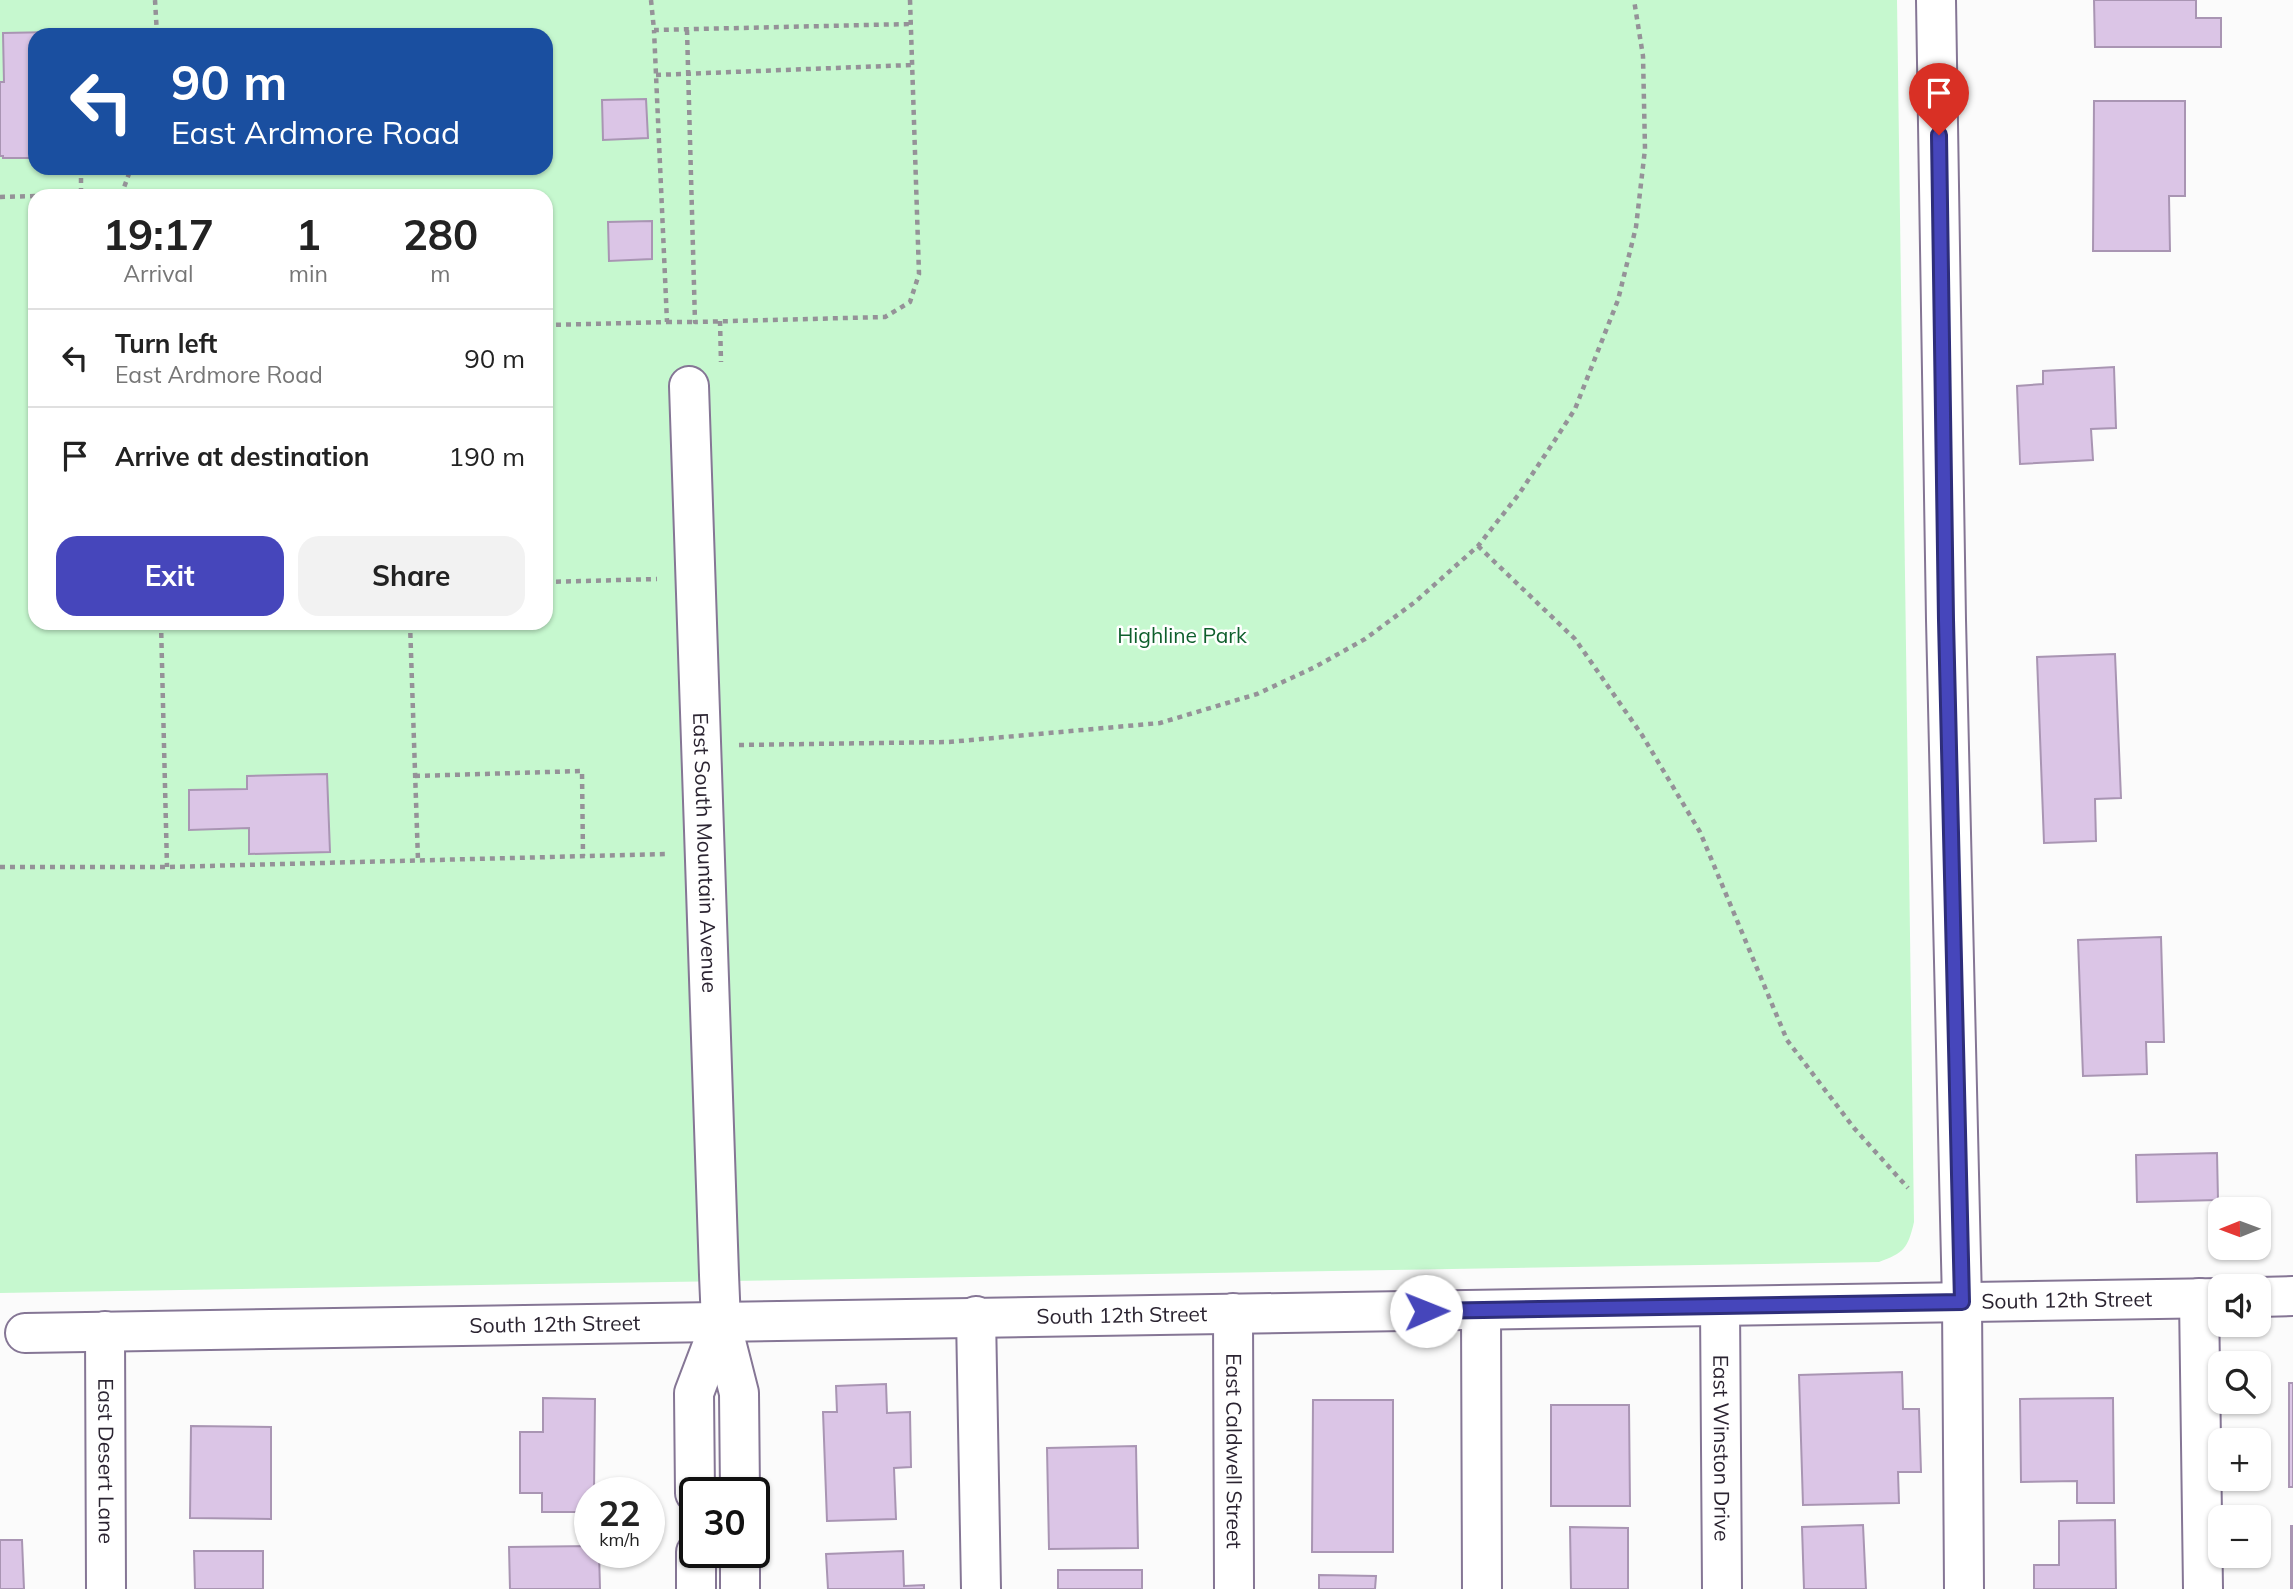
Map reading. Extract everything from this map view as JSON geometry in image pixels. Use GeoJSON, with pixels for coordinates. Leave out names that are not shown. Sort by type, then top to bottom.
{"type":"FeatureCollection","features":[{"type":"Feature","properties":{"kind":"street"},"geometry":{"type":"LineString","coordinates":[[1937,0],[1946,620],[1962,1302],[1964,1589]]}},
{"type":"Feature","properties":{"kind":"street","name":"East South Mountain Avenue"},"geometry":{"type":"LineString","coordinates":[[689,386],[712,1127],[721,1322],[739,1393],[740,1477]]}},
{"type":"Feature","properties":{"kind":"street"},"geometry":{"type":"LineString","coordinates":[[2271,1297],[2293,1296]]}},
{"type":"Feature","properties":{"kind":"street","name":"South 12th Street"},"geometry":{"type":"LineString","coordinates":[[25,1332],[2208,1298]]}},
{"type":"Feature","properties":{"kind":"street","name":"East Winston Drive"},"geometry":{"type":"LineString","coordinates":[[1720,1306],[1722,1589]]}},
{"type":"Feature","properties":{"kind":"street"},"geometry":{"type":"LineString","coordinates":[[1481,1310],[1482,1589]]}},
{"type":"Feature","properties":{"kind":"street","name":"East Caldwell Street"},"geometry":{"type":"LineString","coordinates":[[1233,1313],[1234,1589]]}},
{"type":"Feature","properties":{"kind":"street"},"geometry":{"type":"LineString","coordinates":[[976,1317],[981,1589]]}},
{"type":"Feature","properties":{"kind":"street","name":"East South Mountain Avenue"},"geometry":{"type":"LineString","coordinates":[[695,1477],[694,1393],[721,1322]]}},
{"type":"Feature","properties":{"kind":"street","name":"East Desert Lane"},"geometry":{"type":"LineString","coordinates":[[105,1331],[106,1589]]}},
{"type":"Feature","properties":{"kind":"street"},"geometry":{"type":"LineString","coordinates":[[2203,1589],[2209,1337]]}},
{"type":"Feature","properties":{"kind":"street"},"geometry":{"type":"LineString","coordinates":[[696,1568],[696,1589]]}},
{"type":"Feature","properties":{"kind":"street"},"geometry":{"type":"LineString","coordinates":[[740,1568],[740,1589]]}},
{"type":"Feature","properties":{"kind":"path"},"geometry":{"type":"LineString","coordinates":[[155,0],[157,28]]}},
{"type":"Feature","properties":{"kind":"path"},"geometry":{"type":"LineString","coordinates":[[652,0],[667,322]]}},
{"type":"Feature","properties":{"kind":"path"},"geometry":{"type":"LineString","coordinates":[[553,325],[885,317],[910,302],[919,274],[910,0]]}},
{"type":"Feature","properties":{"kind":"path"},"geometry":{"type":"LineString","coordinates":[[731,745],[948,742],[1160,723],[1256,694],[1315,667],[1365,639],[1405,609],[1478,546],[1519,494],[1575,409],[1618,300],[1636,227],[1645,149],[1643,56],[1634,0]]}},
{"type":"Feature","properties":{"kind":"path"},"geometry":{"type":"LineString","coordinates":[[654,30],[910,24]]}},
{"type":"Feature","properties":{"kind":"path"},"geometry":{"type":"LineString","coordinates":[[687,30],[695,322]]}},
{"type":"Feature","properties":{"kind":"path"},"geometry":{"type":"LineString","coordinates":[[656,75],[911,65]]}},
{"type":"Feature","properties":{"kind":"path"},"geometry":{"type":"LineString","coordinates":[[0,197],[28,196]]}},
{"type":"Feature","properties":{"kind":"path"},"geometry":{"type":"LineString","coordinates":[[1478,546],[1574,639],[1642,735],[1700,832],[1787,1040],[1854,1128],[1908,1188]]}},
{"type":"Feature","properties":{"kind":"path"},"geometry":{"type":"LineString","coordinates":[[553,582],[661,579]]}},
{"type":"Feature","properties":{"kind":"path"},"geometry":{"type":"LineString","coordinates":[[161,630],[167,867]]}},
{"type":"Feature","properties":{"kind":"path"},"geometry":{"type":"LineString","coordinates":[[410,630],[418,860]]}},
{"type":"Feature","properties":{"kind":"path"},"geometry":{"type":"LineString","coordinates":[[415,776],[582,771],[583,856]]}},
{"type":"Feature","properties":{"kind":"path"},"geometry":{"type":"LineString","coordinates":[[0,867],[167,867],[704,853]]}},
{"type":"Feature","properties":{"kind":"green space","name":"Highline Park"},"geometry":{"type":"Polygon","coordinates":[[[0,0],[1897,0],[1914,1222],[1904,1248],[1879,1262],[0,1293],[0,0]]]}},
{"type":"Feature","properties":{"kind":"building"},"geometry":{"type":"Polygon","coordinates":[[[2094,0],[2196,0],[2196,18],[2221,18],[2221,47],[2095,47],[2094,0]]]}},
{"type":"Feature","properties":{"kind":"building"},"geometry":{"type":"Polygon","coordinates":[[[28,32],[28,158],[0,156],[0,82],[4,82],[3,33],[28,32]]]}},
{"type":"Feature","properties":{"kind":"building"},"geometry":{"type":"Polygon","coordinates":[[[646,99],[648,138],[603,140],[602,100],[646,99]]]}},
{"type":"Feature","properties":{"kind":"building"},"geometry":{"type":"Polygon","coordinates":[[[2094,101],[2185,101],[2185,196],[2169,196],[2170,251],[2093,251],[2094,101]]]}},
{"type":"Feature","properties":{"kind":"building"},"geometry":{"type":"Polygon","coordinates":[[[652,221],[652,259],[609,261],[608,222],[652,221]]]}},
{"type":"Feature","properties":{"kind":"building"},"geometry":{"type":"Polygon","coordinates":[[[2114,367],[2116,428],[2091,429],[2093,460],[2020,464],[2017,386],[2043,384],[2043,371],[2114,367]]]}},
{"type":"Feature","properties":{"kind":"building"},"geometry":{"type":"Polygon","coordinates":[[[2115,654],[2121,798],[2095,799],[2096,841],[2044,843],[2037,657],[2115,654]]]}},
{"type":"Feature","properties":{"kind":"building"},"geometry":{"type":"Polygon","coordinates":[[[327,774],[330,852],[249,854],[249,828],[189,830],[189,790],[247,789],[247,776],[327,774]]]}},
{"type":"Feature","properties":{"kind":"building"},"geometry":{"type":"Polygon","coordinates":[[[2161,937],[2164,1042],[2146,1042],[2147,1074],[2083,1076],[2078,940],[2161,937]]]}},
{"type":"Feature","properties":{"kind":"building"},"geometry":{"type":"Polygon","coordinates":[[[2217,1153],[2218,1197],[2208,1197],[2208,1200],[2137,1202],[2136,1155],[2217,1153]]]}},
{"type":"Feature","properties":{"kind":"building"},"geometry":{"type":"Polygon","coordinates":[[[1902,1372],[1903,1409],[1919,1409],[1921,1472],[1898,1472],[1899,1503],[1803,1505],[1799,1375],[1902,1372]]]}},
{"type":"Feature","properties":{"kind":"building"},"geometry":{"type":"Polygon","coordinates":[[[2289,1383],[2293,1383],[2293,1487],[2289,1487],[2289,1383]]]}},
{"type":"Feature","properties":{"kind":"building"},"geometry":{"type":"Polygon","coordinates":[[[886,1384],[887,1413],[910,1412],[911,1467],[894,1468],[896,1519],[827,1521],[823,1412],[837,1412],[836,1386],[886,1384]]]}},
{"type":"Feature","properties":{"kind":"building"},"geometry":{"type":"Polygon","coordinates":[[[543,1398],[595,1399],[594,1477],[574,1477],[574,1512],[542,1512],[542,1493],[520,1493],[520,1432],[543,1432],[543,1398]]]}},
{"type":"Feature","properties":{"kind":"building"},"geometry":{"type":"Polygon","coordinates":[[[2113,1398],[2114,1503],[2077,1503],[2077,1481],[2021,1482],[2020,1399],[2113,1398]]]}},
{"type":"Feature","properties":{"kind":"building"},"geometry":{"type":"Polygon","coordinates":[[[1313,1400],[1393,1400],[1393,1552],[1312,1552],[1313,1400]]]}},
{"type":"Feature","properties":{"kind":"building"},"geometry":{"type":"Polygon","coordinates":[[[1551,1405],[1629,1405],[1630,1506],[1551,1506],[1551,1405]]]}},
{"type":"Feature","properties":{"kind":"building"},"geometry":{"type":"Polygon","coordinates":[[[191,1426],[271,1427],[271,1519],[190,1518],[191,1426]]]}},
{"type":"Feature","properties":{"kind":"building"},"geometry":{"type":"Polygon","coordinates":[[[1136,1446],[1138,1548],[1049,1549],[1047,1448],[1136,1446]]]}},
{"type":"Feature","properties":{"kind":"building"},"geometry":{"type":"Polygon","coordinates":[[[2115,1520],[2116,1589],[2034,1589],[2034,1565],[2059,1565],[2059,1521],[2115,1520]]]}},
{"type":"Feature","properties":{"kind":"building"},"geometry":{"type":"Polygon","coordinates":[[[1863,1525],[1866,1589],[1804,1589],[1802,1527],[1863,1525]]]}},
{"type":"Feature","properties":{"kind":"building"},"geometry":{"type":"Polygon","coordinates":[[[2293,1526],[2293,1589],[2291,1589],[2293,1526]]]}},
{"type":"Feature","properties":{"kind":"building"},"geometry":{"type":"Polygon","coordinates":[[[1570,1527],[1628,1528],[1628,1589],[1571,1589],[1570,1527]]]}},
{"type":"Feature","properties":{"kind":"building"},"geometry":{"type":"Polygon","coordinates":[[[0,1540],[22,1540],[24,1589],[0,1589],[0,1540]]]}},
{"type":"Feature","properties":{"kind":"building"},"geometry":{"type":"Polygon","coordinates":[[[574,1546],[574,1568],[599,1568],[600,1589],[510,1589],[509,1547],[574,1546]]]}},
{"type":"Feature","properties":{"kind":"building"},"geometry":{"type":"Polygon","coordinates":[[[194,1551],[263,1551],[263,1589],[195,1589],[194,1551]]]}},
{"type":"Feature","properties":{"kind":"building"},"geometry":{"type":"Polygon","coordinates":[[[903,1551],[904,1586],[924,1585],[924,1589],[828,1589],[826,1554],[903,1551]]]}},
{"type":"Feature","properties":{"kind":"building"},"geometry":{"type":"Polygon","coordinates":[[[1058,1570],[1142,1570],[1142,1589],[1058,1589],[1058,1570]]]}},
{"type":"Feature","properties":{"kind":"building"},"geometry":{"type":"Polygon","coordinates":[[[1319,1575],[1376,1576],[1375,1589],[1319,1589],[1319,1575]]]}},
{"type":"Feature","properties":{"kind":"route"},"geometry":{"type":"LineString","coordinates":[[1426,1311],[1962,1302],[1946,620],[1939,135]]}}]}
